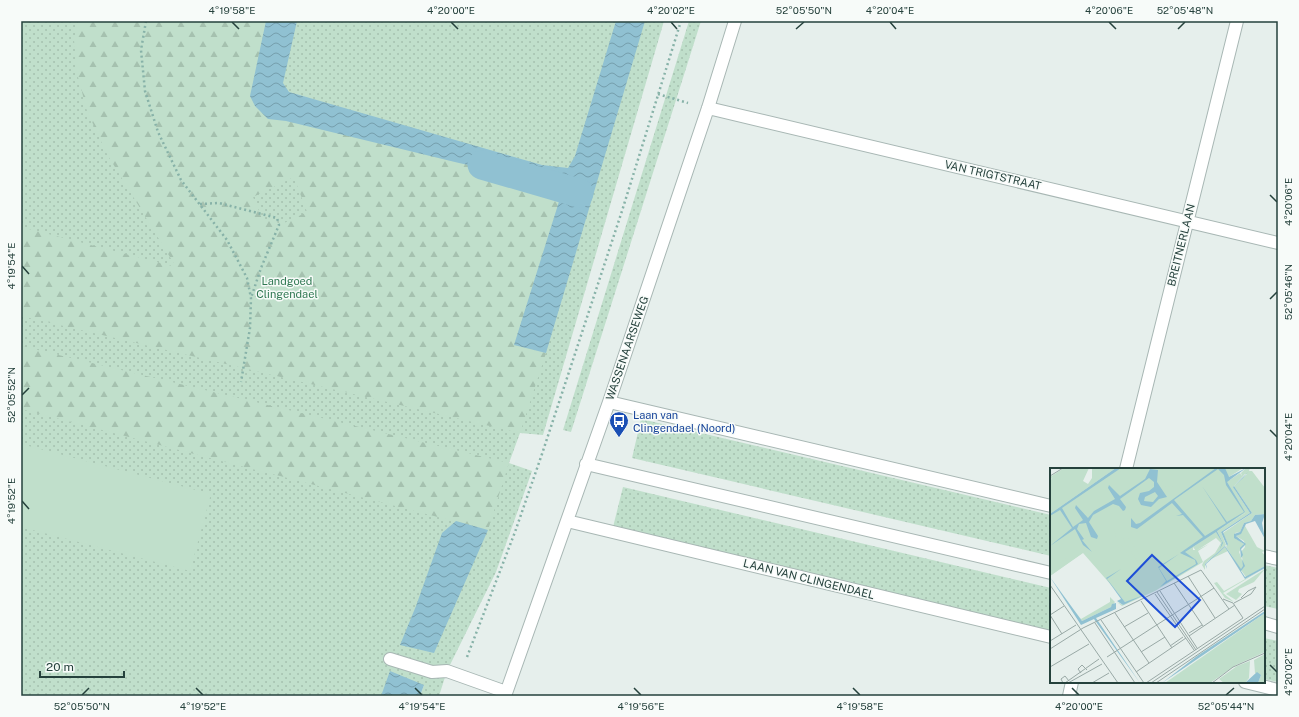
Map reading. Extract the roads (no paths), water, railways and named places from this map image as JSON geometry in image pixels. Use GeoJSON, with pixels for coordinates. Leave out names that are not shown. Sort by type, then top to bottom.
{"type":"FeatureCollection","features":[{"type":"Feature","properties":{"kind":"street","name":"WASSENAARSEWEG"},"geometry":{"type":"LineString","coordinates":[[505,694],[609,402],[708,108],[734,21]]}},
{"type":"Feature","properties":{"kind":"street","name":"BREITNERLAAN"},"geometry":{"type":"LineString","coordinates":[[1126,468],[1237,21]]}},
{"type":"Feature","properties":{"kind":"street","name":"VAN TRIGTSTRAAT"},"geometry":{"type":"LineString","coordinates":[[708,108],[1278,243]]}},
{"type":"Feature","properties":{"kind":"street"},"geometry":{"type":"LineString","coordinates":[[609,402],[1050,506]]}},
{"type":"Feature","properties":{"kind":"street"},"geometry":{"type":"LineString","coordinates":[[586,464],[1050,573]]}},
{"type":"Feature","properties":{"kind":"street","name":"LAAN VAN CLINGENDAEL"},"geometry":{"type":"LineString","coordinates":[[567,521],[1050,637]]}},
{"type":"Feature","properties":{"kind":"street"},"geometry":{"type":"LineString","coordinates":[[1265,556],[1278,559]]}},
{"type":"Feature","properties":{"kind":"street"},"geometry":{"type":"LineString","coordinates":[[1265,623],[1278,627]]}},
{"type":"Feature","properties":{"kind":"street"},"geometry":{"type":"LineString","coordinates":[[390,659],[432,672],[448,671],[505,694]]}},
{"type":"Feature","properties":{"kind":"street"},"geometry":{"type":"LineString","coordinates":[[1069,696],[1072,683]]}},
{"type":"Feature","properties":{"kind":"street"},"geometry":{"type":"LineString","coordinates":[[1249,683],[1278,690]]}},
{"type":"Feature","properties":{"kind":"water"},"geometry":{"type":"Polygon","coordinates":[[[266,21],[297,21],[283,83],[289,92],[542,165],[568,168],[575,156],[616,21],[645,21],[546,353],[514,345],[562,192],[556,184],[459,163],[286,121],[268,119],[255,106],[250,96],[266,21]]]}},
{"type":"Feature","properties":{"kind":"water"},"geometry":{"type":"Polygon","coordinates":[[[456,521],[488,530],[434,653],[400,645],[416,606],[442,533],[456,521]]]}},
{"type":"Feature","properties":{"kind":"water"},"geometry":{"type":"Polygon","coordinates":[[[390,671],[424,685],[420,696],[381,696],[390,671]]]}},
{"type":"Feature","properties":{"kind":"waterway"},"geometry":{"type":"LineString","coordinates":[[482,165],[579,193]]}},
{"type":"Feature","properties":{"kind":"place","name":"Laan van Clingendael (Noord)"},"geometry":{"type":"Point","coordinates":[619,438]}},
{"type":"Feature","properties":{"kind":"park label","name":"Landgoed Clingendael"},"geometry":{"type":"Point","coordinates":[287,287]}}]}
